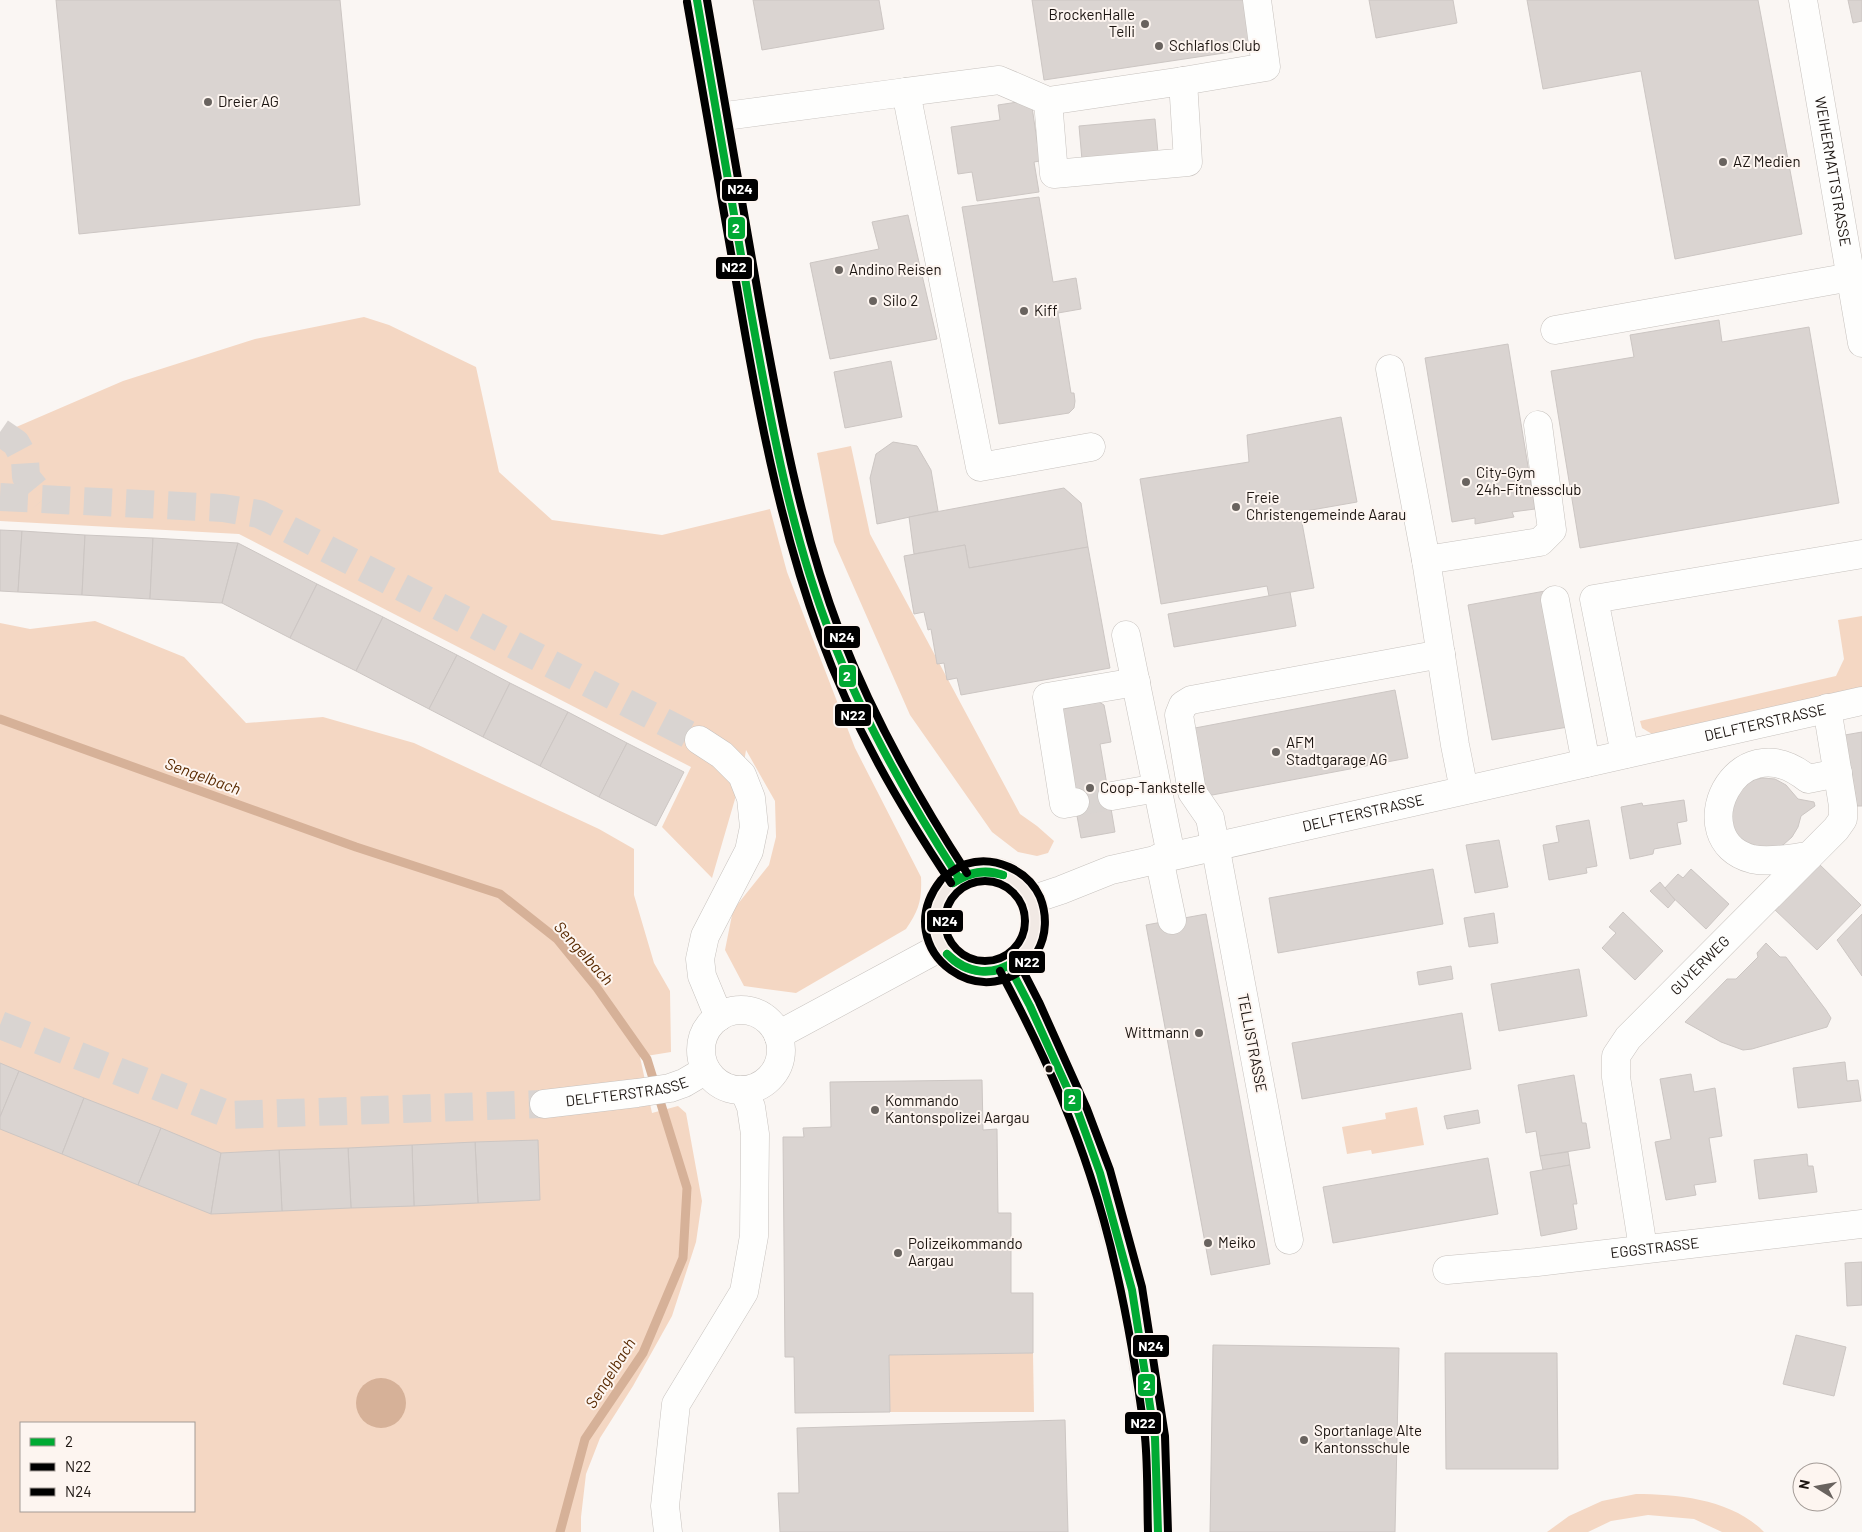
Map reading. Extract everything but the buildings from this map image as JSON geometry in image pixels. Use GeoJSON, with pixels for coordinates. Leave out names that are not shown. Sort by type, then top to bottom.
{"type":"FeatureCollection","features":[{"type":"Feature","properties":{"kind":"main road"},"geometry":{"type":"LineString","coordinates":[[697,0],[774,438],[791,510],[817,598],[844,668],[866,717],[894,772],[932,838],[959,878]]}},
{"type":"Feature","properties":{"kind":"main road"},"geometry":{"type":"LineString","coordinates":[[982,871],[1005,875],[1016,881],[1030,900],[1035,915],[1034,932],[1025,951],[1009,966],[984,972],[972,970],[960,965],[941,947],[936,935],[934,922],[936,909],[941,897],[949,886],[959,878],[970,873],[982,871]]}},
{"type":"Feature","properties":{"kind":"main road"},"geometry":{"type":"LineString","coordinates":[[1009,966],[1030,1006],[1078,1112],[1100,1172],[1132,1290],[1155,1438],[1158,1532]]}},
{"type":"Feature","properties":{"kind":"street"},"geometry":{"type":"LineString","coordinates":[[718,117],[999,80],[1048,101],[1266,67],[1257,0]]}},
{"type":"Feature","properties":{"kind":"street","name":"WEIHERMATTSTRASSE"},"geometry":{"type":"LineString","coordinates":[[1803,0],[1852,217],[1851,277],[1862,343]]}},
{"type":"Feature","properties":{"kind":"street"},"geometry":{"type":"LineString","coordinates":[[1048,101],[1054,174],[1188,162],[1183,81]]}},
{"type":"Feature","properties":{"kind":"street"},"geometry":{"type":"LineString","coordinates":[[906,92],[980,467],[1091,447]]}},
{"type":"Feature","properties":{"kind":"street"},"geometry":{"type":"LineString","coordinates":[[1555,330],[1851,277]]}},
{"type":"Feature","properties":{"kind":"street"},"geometry":{"type":"LineString","coordinates":[[1390,369],[1426,560],[1454,745],[1464,790]]}},
{"type":"Feature","properties":{"kind":"street"},"geometry":{"type":"LineString","coordinates":[[1426,560],[1540,542],[1552,530],[1538,425]]}},
{"type":"Feature","properties":{"kind":"street"},"geometry":{"type":"LineString","coordinates":[[1624,754],[1594,599],[1862,554]]}},
{"type":"Feature","properties":{"kind":"street"},"geometry":{"type":"LineString","coordinates":[[1554,600],[1586,763]]}},
{"type":"Feature","properties":{"kind":"street"},"geometry":{"type":"LineString","coordinates":[[1126,635],[1157,788],[1172,920]]}},
{"type":"Feature","properties":{"kind":"street","name":"TELLISTRASSE"},"geometry":{"type":"LineString","coordinates":[[1289,1240],[1210,818],[1192,792],[1179,715],[1183,705],[1191,700],[1441,654]]}},
{"type":"Feature","properties":{"kind":"street"},"geometry":{"type":"LineString","coordinates":[[1075,802],[1064,804],[1047,697],[1136,682]]}},
{"type":"Feature","properties":{"kind":"street","name":"DELFTERSTRASSE"},"geometry":{"type":"LineString","coordinates":[[1030,900],[1111,870],[1165,857],[1862,701]]}},
{"type":"Feature","properties":{"kind":"street","name":"GUYERWEG"},"geometry":{"type":"LineString","coordinates":[[1643,1248],[1616,1077],[1616,1056],[1628,1038],[1836,829],[1843,819],[1843,806],[1827,708]]}},
{"type":"Feature","properties":{"kind":"street"},"geometry":{"type":"LineString","coordinates":[[699,740],[722,755],[742,774],[751,798],[754,827],[749,851],[705,936],[700,959],[702,976],[719,1017]]}},
{"type":"Feature","properties":{"kind":"street"},"geometry":{"type":"LineString","coordinates":[[1809,856],[1765,860],[1752,859],[1735,851],[1726,842],[1720,830],[1718,815],[1725,788],[1742,770],[1763,763],[1787,766],[1798,771],[1808,779],[1838,773]]}},
{"type":"Feature","properties":{"kind":"street"},"geometry":{"type":"LineString","coordinates":[[1112,796],[1157,788]]}},
{"type":"Feature","properties":{"kind":"street"},"geometry":{"type":"LineString","coordinates":[[778,1035],[941,947]]}},
{"type":"Feature","properties":{"kind":"street"},"geometry":{"type":"LineString","coordinates":[[735,1011],[753,1012],[763,1017],[772,1025],[778,1035],[780,1060],[775,1071],[767,1081],[756,1087],[733,1090],[722,1086],[706,1070],[702,1058],[704,1035],[710,1025],[719,1017],[735,1011]]}},
{"type":"Feature","properties":{"kind":"street","name":"DELFTERSTRASSE"},"geometry":{"type":"LineString","coordinates":[[544,1104],[670,1088],[684,1083],[706,1070]]}},
{"type":"Feature","properties":{"kind":"street"},"geometry":{"type":"LineString","coordinates":[[668,1532],[665,1506],[676,1404],[744,1292],[754,1236],[755,1134],[751,1108],[744,1090]]}},
{"type":"Feature","properties":{"kind":"street","name":"EGGSTRASSE"},"geometry":{"type":"LineString","coordinates":[[1446,1270],[1537,1262],[1643,1248],[1862,1224]]}},
{"type":"Feature","properties":{"kind":"shaded area"},"geometry":{"type":"Polygon","coordinates":[[[364,317],[389,325],[476,367],[499,472],[552,520],[662,535],[770,509],[787,572],[855,748],[921,877],[919,904],[906,929],[796,993],[744,986],[725,950],[733,910],[769,865],[776,837],[775,801],[746,750],[742,775],[712,878],[662,827],[691,767],[239,534],[0,521],[0,434],[123,381],[255,339],[364,317]]]}},
{"type":"Feature","properties":{"kind":"shaded area"},"geometry":{"type":"Polygon","coordinates":[[[851,446],[870,534],[1020,814],[1054,841],[1048,853],[1037,856],[1018,852],[992,832],[910,715],[834,542],[817,453],[851,446]]]}},
{"type":"Feature","properties":{"kind":"shaded area"},"geometry":{"type":"Polygon","coordinates":[[[1862,616],[1862,689],[1652,734],[1642,728],[1640,721],[1836,676],[1844,659],[1838,620],[1862,616]]]}},
{"type":"Feature","properties":{"kind":"shaded area"},"geometry":{"type":"Polygon","coordinates":[[[95,621],[184,657],[246,723],[323,717],[414,743],[599,829],[634,849],[634,895],[654,963],[670,991],[671,1052],[640,1057],[652,1113],[678,1106],[686,1113],[702,1201],[696,1242],[672,1316],[633,1386],[600,1438],[586,1474],[581,1532],[0,1532],[0,623],[30,629],[95,621]]]}},
{"type":"Feature","properties":{"kind":"shaded area"},"geometry":{"type":"Polygon","coordinates":[[[1417,1107],[1424,1145],[1372,1154],[1371,1150],[1347,1154],[1342,1127],[1386,1119],[1385,1113],[1417,1107]]]}},
{"type":"Feature","properties":{"kind":"shaded area"},"geometry":{"type":"Polygon","coordinates":[[[1033,1353],[1034,1412],[890,1412],[889,1355],[1033,1353]]]}},
{"type":"Feature","properties":{"kind":"shaded area"},"geometry":{"type":"Polygon","coordinates":[[[381,1378],[395,1382],[402,1389],[406,1403],[402,1417],[395,1424],[381,1428],[367,1424],[360,1417],[356,1403],[360,1389],[367,1382],[381,1378]]]}},
{"type":"Feature","properties":{"kind":"shaded area"},"geometry":{"type":"Polygon","coordinates":[[[1636,1494],[1670,1495],[1705,1501],[1737,1513],[1751,1521],[1764,1532],[1722,1532],[1694,1519],[1648,1515],[1611,1521],[1588,1532],[1547,1532],[1569,1516],[1602,1501],[1636,1494]]]}},
{"type":"Feature","properties":{"kind":"waterway","name":"Sengelbach"},"geometry":{"type":"LineString","coordinates":[[0,719],[356,847],[500,894],[557,939],[597,988],[647,1059],[687,1188],[683,1258],[643,1353],[585,1439],[560,1532]]}},
{"type":"Feature","properties":{"kind":"tunnel"},"geometry":{"type":"LineString","coordinates":[[0,432],[16,443],[25,460],[26,477],[44,499]]}},
{"type":"Feature","properties":{"kind":"tunnel"},"geometry":{"type":"LineString","coordinates":[[0,497],[223,508],[259,514],[699,740]]}},
{"type":"Feature","properties":{"kind":"tunnel"},"geometry":{"type":"LineString","coordinates":[[1075,802],[1112,796]]}},
{"type":"Feature","properties":{"kind":"tunnel"},"geometry":{"type":"LineString","coordinates":[[0,1025],[230,1115],[544,1104]]}},
{"type":"Feature","properties":{"kind":"transit line","name":"2"},"geometry":{"type":"LineString","coordinates":[[697,0],[765,390],[783,474],[804,556],[831,636],[858,699],[905,790],[959,878]]}},
{"type":"Feature","properties":{"kind":"transit line","name":"N24"},"geometry":{"type":"LineString","coordinates":[[707,0],[775,388],[792,470],[813,552],[840,632],[867,695],[897,756],[967,873]]}},
{"type":"Feature","properties":{"kind":"transit line","name":"N22"},"geometry":{"type":"LineString","coordinates":[[687,2],[761,419],[781,507],[805,593],[833,669],[862,732],[895,794],[951,883]]}},
{"type":"Feature","properties":{"kind":"transit line","name":"N22"},"geometry":{"type":"LineString","coordinates":[[941,880],[927,906],[926,931],[935,953],[951,970],[972,980],[995,982],[1017,973],[1037,952],[1043,939],[1045,925],[1044,910],[1035,887],[1019,872],[999,863],[977,862],[966,864],[943,878]]}},
{"type":"Feature","properties":{"kind":"transit line","name":"2"},"geometry":{"type":"LineString","coordinates":[[953,883],[977,872],[1003,875]]}},
{"type":"Feature","properties":{"kind":"transit line","name":"2"},"geometry":{"type":"LineString","coordinates":[[953,883],[977,873],[1003,875]]}},
{"type":"Feature","properties":{"kind":"transit line","name":"N24"},"geometry":{"type":"LineString","coordinates":[[985,881],[1000,884],[1013,893],[1022,906],[1025,921],[1022,936],[1013,949],[1000,958],[985,961],[970,958],[957,949],[948,936],[945,921],[948,906],[957,893],[970,884],[985,881]]}},
{"type":"Feature","properties":{"kind":"transit line","name":"2"},"geometry":{"type":"LineString","coordinates":[[947,954],[964,966],[981,971],[999,969],[1017,960]]}},
{"type":"Feature","properties":{"kind":"transit line","name":"2"},"geometry":{"type":"LineString","coordinates":[[947,954],[963,966],[981,972],[1000,970],[1017,960]]}},
{"type":"Feature","properties":{"kind":"transit line","name":"N24"},"geometry":{"type":"LineString","coordinates":[[1018,961],[1039,1002],[1087,1109],[1110,1170],[1142,1287],[1165,1436],[1168,1532]]}},
{"type":"Feature","properties":{"kind":"transit line","name":"2"},"geometry":{"type":"LineString","coordinates":[[1009,966],[1030,1006],[1078,1112],[1100,1173],[1132,1290],[1155,1438],[1158,1532]]}},
{"type":"Feature","properties":{"kind":"transit line","name":"N22"},"geometry":{"type":"LineString","coordinates":[[1000,971],[1026,1020],[1061,1096],[1090,1175],[1109,1239],[1124,1305],[1141,1404],[1146,1449],[1148,1532]]}},
{"type":"Feature","properties":{"kind":"place","name":"BrockenHalle Telli"},"geometry":{"type":"Point","coordinates":[1145,24]}},
{"type":"Feature","properties":{"kind":"place","name":"Schlaflos Club"},"geometry":{"type":"Point","coordinates":[1159,46]}},
{"type":"Feature","properties":{"kind":"place","name":"Dreier AG"},"geometry":{"type":"Point","coordinates":[208,102]}},
{"type":"Feature","properties":{"kind":"place","name":"AZ Medien"},"geometry":{"type":"Point","coordinates":[1723,162]}},
{"type":"Feature","properties":{"kind":"place","name":"Andino Reisen"},"geometry":{"type":"Point","coordinates":[839,270]}},
{"type":"Feature","properties":{"kind":"place","name":"Silo 2"},"geometry":{"type":"Point","coordinates":[873,301]}},
{"type":"Feature","properties":{"kind":"place","name":"Kiff"},"geometry":{"type":"Point","coordinates":[1024,311]}},
{"type":"Feature","properties":{"kind":"place","name":"City-Gym 24h-Fitnessclub"},"geometry":{"type":"Point","coordinates":[1466,482]}},
{"type":"Feature","properties":{"kind":"place","name":"Freie Christengemeinde Aarau"},"geometry":{"type":"Point","coordinates":[1236,507]}},
{"type":"Feature","properties":{"kind":"place","name":"AFM Stadtgarage AG"},"geometry":{"type":"Point","coordinates":[1276,752]}},
{"type":"Feature","properties":{"kind":"place","name":"Coop-Tankstelle"},"geometry":{"type":"Point","coordinates":[1090,788]}},
{"type":"Feature","properties":{"kind":"place","name":"Wittmann"},"geometry":{"type":"Point","coordinates":[1199,1033]}},
{"type":"Feature","properties":{"kind":"place","name":"Kommando Kantonspolizei Aargau"},"geometry":{"type":"Point","coordinates":[875,1110]}},
{"type":"Feature","properties":{"kind":"place","name":"Meiko"},"geometry":{"type":"Point","coordinates":[1208,1243]}},
{"type":"Feature","properties":{"kind":"place","name":"Polizeikommando Aargau"},"geometry":{"type":"Point","coordinates":[898,1253]}},
{"type":"Feature","properties":{"kind":"place","name":"Sportanlage Alte Kantonsschule"},"geometry":{"type":"Point","coordinates":[1304,1440]}}]}
